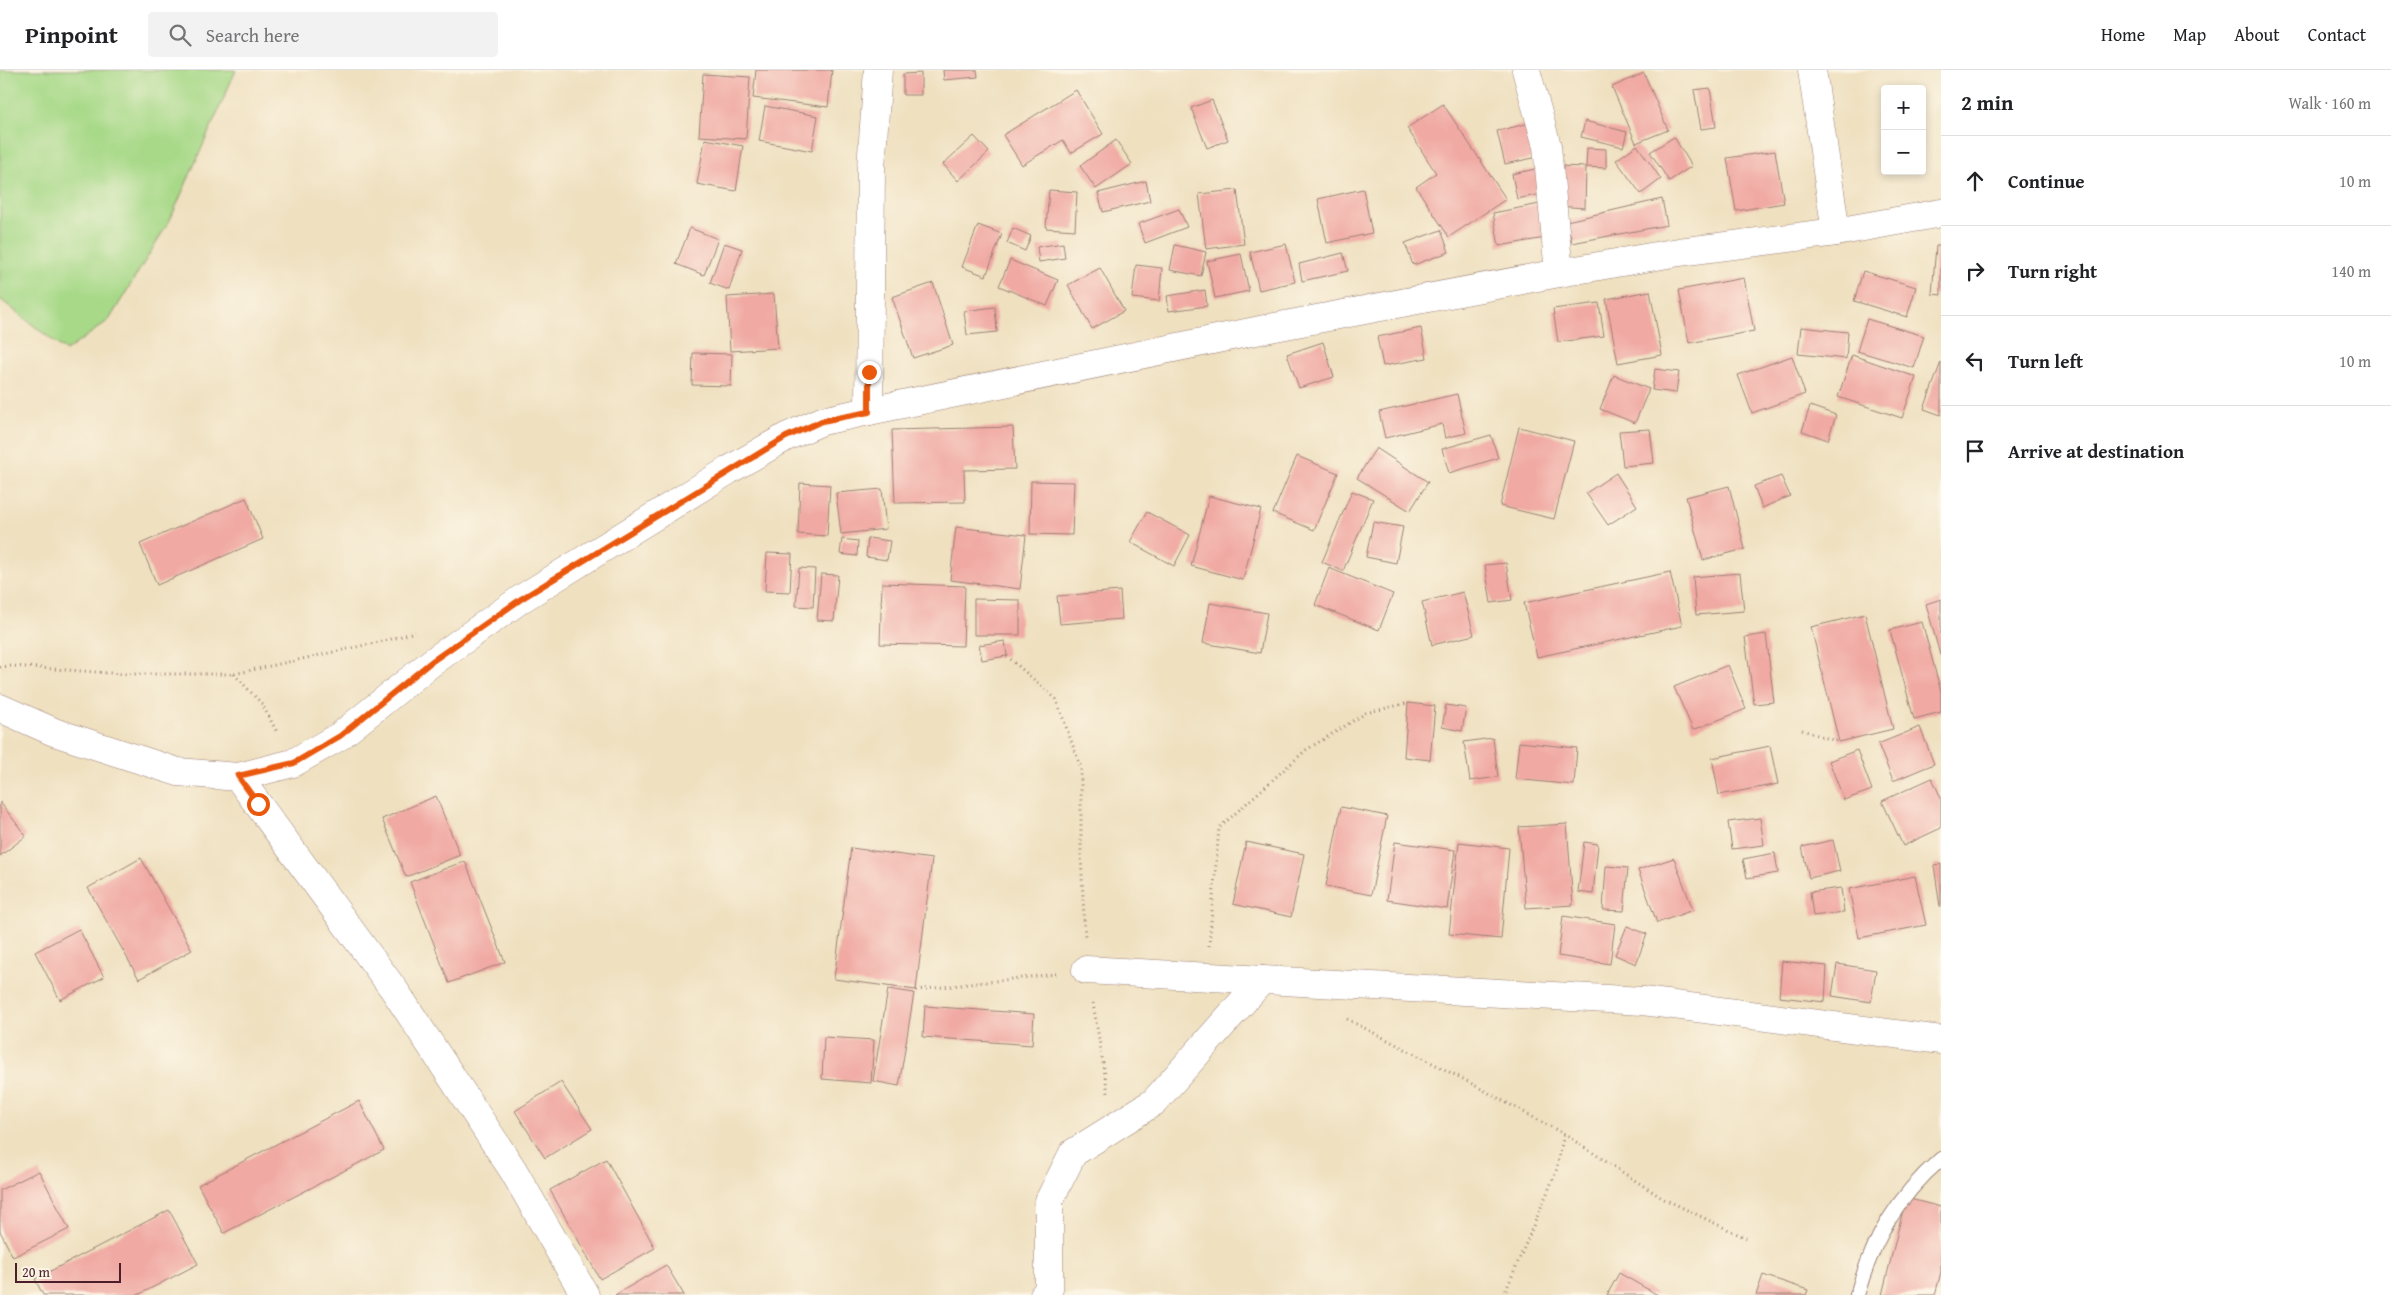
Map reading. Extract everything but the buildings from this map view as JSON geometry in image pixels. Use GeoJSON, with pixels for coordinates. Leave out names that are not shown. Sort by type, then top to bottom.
{"type":"FeatureCollection","features":[{"type":"Feature","properties":{"kind":"street"},"geometry":{"type":"LineString","coordinates":[[869,412],[870,178],[878,70]]}},
{"type":"Feature","properties":{"kind":"street"},"geometry":{"type":"LineString","coordinates":[[1526,70],[1547,146],[1559,273]]}},
{"type":"Feature","properties":{"kind":"street"},"geometry":{"type":"LineString","coordinates":[[1812,70],[1836,232]]}},
{"type":"Feature","properties":{"kind":"street"},"geometry":{"type":"LineString","coordinates":[[0,708],[54,732],[178,772],[238,776],[294,763],[340,736],[431,662],[521,599],[729,470],[786,437],[822,421],[1246,333],[1559,273],[1679,252],[1836,232],[1941,213]]}},
{"type":"Feature","properties":{"kind":"street"},"geometry":{"type":"LineString","coordinates":[[238,776],[395,991],[513,1170],[585,1295]]}},
{"type":"Feature","properties":{"kind":"street"},"geometry":{"type":"LineString","coordinates":[[1086,970],[1642,1001],[1941,1040]]}},
{"type":"Feature","properties":{"kind":"street"},"geometry":{"type":"LineString","coordinates":[[1044,1295],[1049,1289],[1049,1201],[1073,1153],[1154,1102],[1262,980]]}},
{"type":"Feature","properties":{"kind":"lane"},"geometry":{"type":"LineString","coordinates":[[1857,1295],[1866,1262],[1894,1209],[1916,1180],[1941,1159]]}},
{"type":"Feature","properties":{"kind":"path"},"geometry":{"type":"LineString","coordinates":[[0,667],[12,666],[123,674],[234,674],[417,632]]}},
{"type":"Feature","properties":{"kind":"path"},"geometry":{"type":"LineString","coordinates":[[1007,656],[1056,699],[1081,768],[1081,855],[1086,970],[1110,1101],[1100,1135]]}},
{"type":"Feature","properties":{"kind":"path"},"geometry":{"type":"LineString","coordinates":[[234,674],[262,704],[294,763]]}},
{"type":"Feature","properties":{"kind":"path"},"geometry":{"type":"LineString","coordinates":[[1207,976],[1219,828],[1306,750],[1366,712],[1408,703]]}},
{"type":"Feature","properties":{"kind":"path"},"geometry":{"type":"LineString","coordinates":[[1802,730],[1839,742]]}},
{"type":"Feature","properties":{"kind":"path"},"geometry":{"type":"LineString","coordinates":[[916,990],[1086,970]]}},
{"type":"Feature","properties":{"kind":"path"},"geometry":{"type":"LineString","coordinates":[[1340,1016],[1463,1079],[1564,1134],[1662,1198],[1746,1238]]}},
{"type":"Feature","properties":{"kind":"path"},"geometry":{"type":"LineString","coordinates":[[1504,1295],[1556,1172],[1564,1134]]}},
{"type":"Feature","properties":{"kind":"green space"},"geometry":{"type":"Polygon","coordinates":[[[0,70],[236,70],[170,220],[109,320],[66,351],[0,299],[0,70]]]}},
{"type":"Feature","properties":{"kind":"route"},"geometry":{"type":"LineString","coordinates":[[258,804],[238,776],[294,763],[340,736],[431,662],[521,599],[729,470],[786,437],[822,421],[869,412],[869,372]]}}]}
